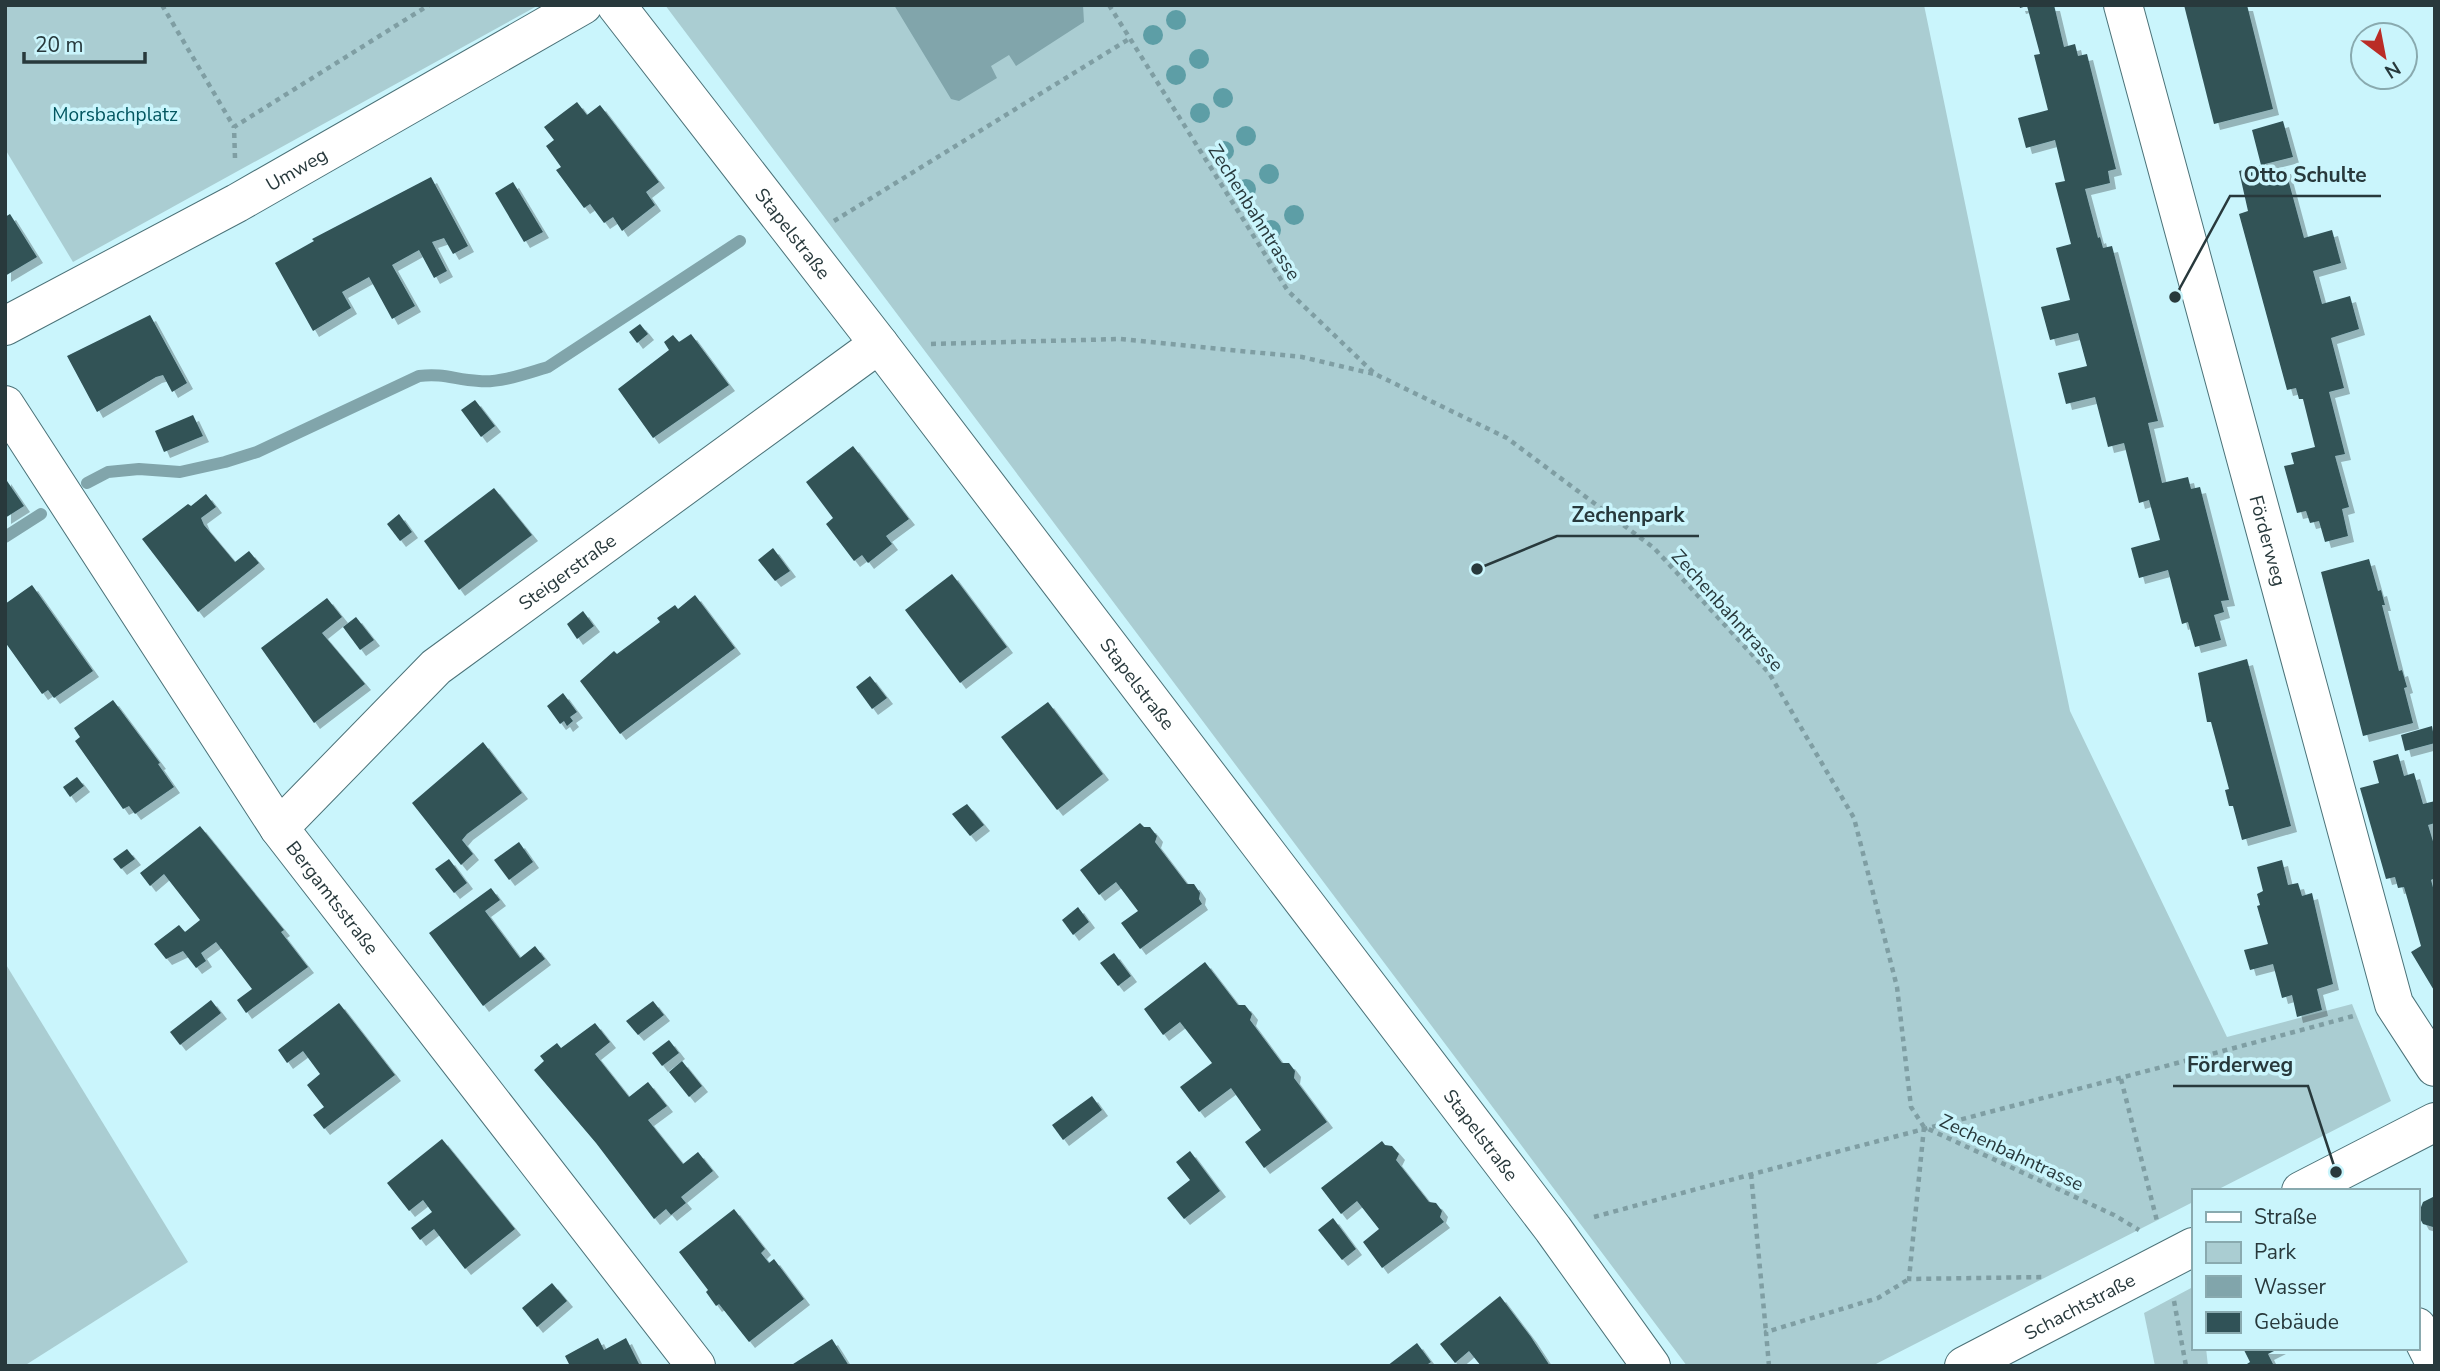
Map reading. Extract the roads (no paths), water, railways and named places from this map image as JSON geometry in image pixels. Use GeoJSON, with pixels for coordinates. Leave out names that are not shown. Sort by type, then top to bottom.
{"type":"FeatureCollection","features":[{"type":"Feature","properties":{"kind":"street","name":"Umweg"},"geometry":{"type":"LineString","coordinates":[[5,326],[237,203],[583,5]]}},
{"type":"Feature","properties":{"kind":"street","name":"Stapelstraße"},"geometry":{"type":"LineString","coordinates":[[616,5],[879,344],[1553,1229],[1651,1366]]}},
{"type":"Feature","properties":{"kind":"street","name":"Förderweg"},"geometry":{"type":"LineString","coordinates":[[2123,5],[2394,1004],[2435,1068]]}},
{"type":"Feature","properties":{"kind":"street","name":"Steigerstraße"},"geometry":{"type":"LineString","coordinates":[[279,828],[436,667],[879,344]]}},
{"type":"Feature","properties":{"kind":"street","name":"Bergamtsstraße"},"geometry":{"type":"LineString","coordinates":[[5,405],[279,828],[696,1366]]}},
{"type":"Feature","properties":{"kind":"street"},"geometry":{"type":"LineString","coordinates":[[2309,1189],[2347,1180],[2435,1122]]}},
{"type":"Feature","properties":{"kind":"street","name":"Schachtstraße"},"geometry":{"type":"LineString","coordinates":[[1964,1366],[2180,1253]]}},
{"type":"Feature","properties":{"kind":"street"},"geometry":{"type":"LineString","coordinates":[[2419,1331],[2435,1363]]}},
{"type":"Feature","properties":{"kind":"water"},"geometry":{"type":"Polygon","coordinates":[[[894,5],[1083,5],[1084,22],[1016,66],[1009,55],[991,66],[997,78],[959,101],[951,99],[894,5]]]}},
{"type":"Feature","properties":{"kind":"waterway"},"geometry":{"type":"LineString","coordinates":[[87,483],[108,472],[139,469],[180,472],[257,452],[419,376],[436,375],[487,381],[514,377],[548,367],[740,241]]}},
{"type":"Feature","properties":{"kind":"waterway"},"geometry":{"type":"LineString","coordinates":[[5,537],[41,514]]}},
{"type":"Feature","properties":{"kind":"place","name":"Otto Schulte"},"geometry":{"type":"Point","coordinates":[2175,297]}},
{"type":"Feature","properties":{"kind":"place","name":"Zechenpark"},"geometry":{"type":"Point","coordinates":[1477,569]}},
{"type":"Feature","properties":{"kind":"place","name":"Förderweg"},"geometry":{"type":"Point","coordinates":[2336,1172]}},
{"type":"Feature","properties":{"kind":"park label","name":"Morsbachplatz"},"geometry":{"type":"Point","coordinates":[115,114]}}]}
